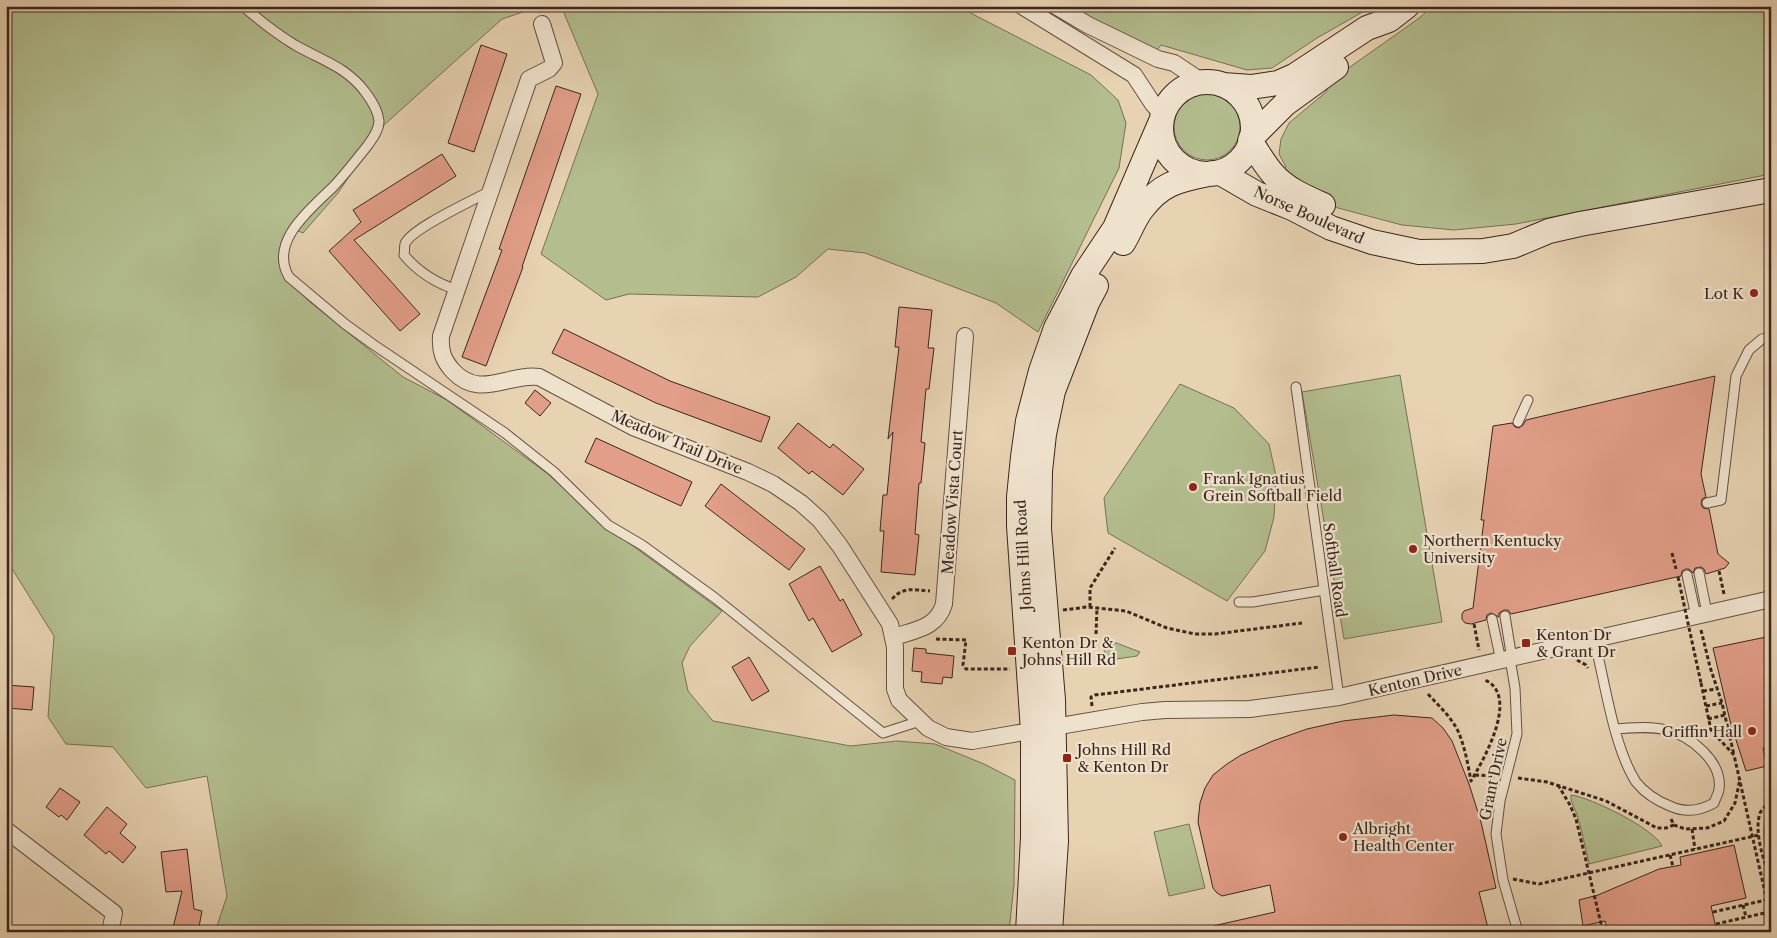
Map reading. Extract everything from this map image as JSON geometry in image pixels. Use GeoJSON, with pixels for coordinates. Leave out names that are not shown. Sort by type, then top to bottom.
{"type":"FeatureCollection","features":[{"type":"Feature","properties":{"kind":"main road"},"geometry":{"type":"LineString","coordinates":[[1398,13],[1372,42],[1313,82],[1285,104],[1251,140],[1238,162],[1226,169],[1216,172],[1199,173],[1185,168],[1174,160],[1165,148],[1161,133],[1162,117],[1166,106],[1175,94],[1187,86],[1212,83],[1252,87],[1278,83],[1294,76],[1368,28],[1398,13]]}},
{"type":"Feature","properties":{"kind":"main road"},"geometry":{"type":"LineString","coordinates":[[1212,83],[1234,91],[1244,100],[1250,112],[1252,125],[1251,140]]}},
{"type":"Feature","properties":{"kind":"main road","name":"Johns Hill Road"},"geometry":{"type":"LineString","coordinates":[[1050,932],[1056,840],[1019,526],[1021,477],[1028,420],[1041,371],[1056,328],[1083,276],[1115,228],[1162,117]]}},
{"type":"Feature","properties":{"kind":"main road","name":"Norse Boulevard"},"geometry":{"type":"LineString","coordinates":[[1251,140],[1272,174],[1300,195],[1342,216],[1372,226],[1420,236],[1478,236],[1511,230],[1549,231],[1771,190]]}},
{"type":"Feature","properties":{"kind":"main road","name":"Johns Hill Road"},"geometry":{"type":"LineString","coordinates":[[1028,932],[1033,837],[1051,665],[1038,502],[1044,434],[1053,391],[1087,303],[1141,210],[1158,190],[1180,181],[1216,172]]}},
{"type":"Feature","properties":{"kind":"main road","name":"Norse Boulevard"},"geometry":{"type":"LineString","coordinates":[[1216,172],[1257,194],[1292,208],[1331,228],[1372,242],[1419,252],[1483,251],[1513,246],[1549,231]]}},
{"type":"Feature","properties":{"kind":"street"},"geometry":{"type":"LineString","coordinates":[[1022,6],[1134,75],[1162,117]]}},
{"type":"Feature","properties":{"kind":"street"},"geometry":{"type":"LineString","coordinates":[[1056,6],[1111,37],[1158,59],[1174,63],[1192,75],[1212,83]]}},
{"type":"Feature","properties":{"kind":"street","name":"Meadow Trail Drive"},"geometry":{"type":"LineString","coordinates":[[542,24],[554,63],[549,69],[529,79],[441,336],[440,348],[447,364],[458,377],[466,382],[476,384],[489,385],[522,377],[539,377],[633,427],[748,472],[773,484],[820,520],[840,546],[882,611],[890,624],[894,637],[896,662],[895,689],[899,700],[920,721],[928,728],[946,737],[972,741],[1043,729]]}},
{"type":"Feature","properties":{"kind":"street","name":"Meadow Vista Court"},"geometry":{"type":"LineString","coordinates":[[931,624],[942,612],[945,592],[965,336]]}},
{"type":"Feature","properties":{"kind":"street","name":"Kenton Drive"},"geometry":{"type":"LineString","coordinates":[[1043,729],[1150,712],[1250,709],[1339,697],[1594,639],[1701,619],[1771,598]]}},
{"type":"Feature","properties":{"kind":"street"},"geometry":{"type":"LineString","coordinates":[[894,637],[931,624]]}},
{"type":"Feature","properties":{"kind":"street"},"geometry":{"type":"LineString","coordinates":[[6,830],[114,914],[110,932]]}},
{"type":"Feature","properties":{"kind":"lane"},"geometry":{"type":"LineString","coordinates":[[243,6],[266,25],[295,44],[332,62],[356,80],[373,102],[379,121],[377,131],[359,157],[333,187],[320,198],[290,235],[283,250],[285,271],[289,277],[337,318],[367,340],[505,433],[554,472],[608,525],[642,545],[715,598],[883,733],[920,721]]}},
{"type":"Feature","properties":{"kind":"lane"},"geometry":{"type":"LineString","coordinates":[[457,290],[434,281],[412,265],[404,255],[405,244],[411,236],[428,224],[491,190]]}},
{"type":"Feature","properties":{"kind":"lane"},"geometry":{"type":"LineString","coordinates":[[1707,504],[1722,500],[1736,376],[1749,350],[1762,339],[1771,337]]}},
{"type":"Feature","properties":{"kind":"lane","name":"Softball Road"},"geometry":{"type":"LineString","coordinates":[[1296,386],[1339,697]]}},
{"type":"Feature","properties":{"kind":"lane"},"geometry":{"type":"LineString","coordinates":[[1518,422],[1528,400]]}},
{"type":"Feature","properties":{"kind":"lane"},"geometry":{"type":"LineString","coordinates":[[1699,573],[1701,619]]}},
{"type":"Feature","properties":{"kind":"lane"},"geometry":{"type":"LineString","coordinates":[[1682,576],[1701,619]]}},
{"type":"Feature","properties":{"kind":"lane"},"geometry":{"type":"LineString","coordinates":[[1239,602],[1254,602],[1324,590]]}},
{"type":"Feature","properties":{"kind":"lane"},"geometry":{"type":"LineString","coordinates":[[1504,616],[1508,660]]}},
{"type":"Feature","properties":{"kind":"lane"},"geometry":{"type":"LineString","coordinates":[[1492,619],[1508,660]]}},
{"type":"Feature","properties":{"kind":"lane"},"geometry":{"type":"LineString","coordinates":[[1594,639],[1615,729],[1624,759],[1637,782],[1648,794],[1675,808],[1703,809],[1714,803],[1720,789],[1716,769],[1701,748],[1682,735],[1665,730],[1615,729]]}},
{"type":"Feature","properties":{"kind":"lane","name":"Grant Drive"},"geometry":{"type":"LineString","coordinates":[[1508,660],[1515,688],[1516,734],[1500,801],[1496,834],[1504,880],[1518,932]]}},
{"type":"Feature","properties":{"kind":"path"},"geometry":{"type":"LineString","coordinates":[[1090,607],[1090,588],[1115,548]]}},
{"type":"Feature","properties":{"kind":"path"},"geometry":{"type":"LineString","coordinates":[[1672,553],[1682,576],[1702,691],[1711,730],[1734,755]]}},
{"type":"Feature","properties":{"kind":"path"},"geometry":{"type":"LineString","coordinates":[[1719,571],[1725,599]]}},
{"type":"Feature","properties":{"kind":"path"},"geometry":{"type":"LineString","coordinates":[[882,611],[899,592],[906,590],[945,592]]}},
{"type":"Feature","properties":{"kind":"path"},"geometry":{"type":"LineString","coordinates":[[1058,610],[1090,607],[1126,611],[1166,628],[1195,634],[1215,634],[1302,623]]}},
{"type":"Feature","properties":{"kind":"path"},"geometry":{"type":"LineString","coordinates":[[1096,634],[1097,608]]}},
{"type":"Feature","properties":{"kind":"path"},"geometry":{"type":"LineString","coordinates":[[1701,619],[1710,667],[1728,726],[1771,919]]}},
{"type":"Feature","properties":{"kind":"path"},"geometry":{"type":"LineString","coordinates":[[931,624],[934,639],[966,640],[963,665],[966,668],[1013,669]]}},
{"type":"Feature","properties":{"kind":"path"},"geometry":{"type":"LineString","coordinates":[[1474,624],[1480,655]]}},
{"type":"Feature","properties":{"kind":"path"},"geometry":{"type":"LineString","coordinates":[[1093,712],[1091,697],[1095,695],[1319,667]]}},
{"type":"Feature","properties":{"kind":"path"},"geometry":{"type":"LineString","coordinates":[[1428,694],[1458,730],[1471,782],[1494,736],[1500,716],[1496,687],[1484,680]]}},
{"type":"Feature","properties":{"kind":"path"},"geometry":{"type":"LineString","coordinates":[[1702,691],[1717,689]]}},
{"type":"Feature","properties":{"kind":"path"},"geometry":{"type":"LineString","coordinates":[[1706,706],[1722,703]]}},
{"type":"Feature","properties":{"kind":"path"},"geometry":{"type":"LineString","coordinates":[[1708,719],[1725,715]]}},
{"type":"Feature","properties":{"kind":"path"},"geometry":{"type":"LineString","coordinates":[[1711,730],[1728,726]]}},
{"type":"Feature","properties":{"kind":"path"},"geometry":{"type":"LineString","coordinates":[[1718,738],[1730,736]]}},
{"type":"Feature","properties":{"kind":"path"},"geometry":{"type":"LineString","coordinates":[[1475,774],[1530,779],[1557,785],[1606,801],[1657,828],[1666,828],[1674,825]]}},
{"type":"Feature","properties":{"kind":"path"},"geometry":{"type":"LineString","coordinates":[[1557,785],[1570,805],[1576,819],[1603,932]]}},
{"type":"Feature","properties":{"kind":"path"},"geometry":{"type":"LineString","coordinates":[[1771,801],[1761,812],[1759,835],[1759,847],[1771,878]]}},
{"type":"Feature","properties":{"kind":"path"},"geometry":{"type":"LineString","coordinates":[[1692,829],[1696,850]]}},
{"type":"Feature","properties":{"kind":"path"},"geometry":{"type":"LineString","coordinates":[[1504,880],[1516,879],[1539,884],[1759,835]]}},
{"type":"Feature","properties":{"kind":"path"},"geometry":{"type":"LineString","coordinates":[[1670,855],[1673,866]]}},
{"type":"Feature","properties":{"kind":"path"},"geometry":{"type":"LineString","coordinates":[[1713,912],[1766,900]]}},
{"type":"Feature","properties":{"kind":"path"},"geometry":{"type":"LineString","coordinates":[[1743,905],[1746,917]]}},
{"type":"Feature","properties":{"kind":"path"},"geometry":{"type":"LineString","coordinates":[[1716,924],[1769,912]]}},
{"type":"Feature","properties":{"kind":"green space"},"geometry":{"type":"Polygon","coordinates":[[[6,6],[541,6],[502,19],[384,125],[338,193],[303,233],[291,228],[281,246],[287,280],[310,302],[403,377],[447,400],[548,474],[600,522],[722,611],[690,646],[682,663],[688,691],[713,721],[851,746],[897,741],[935,744],[984,764],[1015,780],[1014,884],[1009,932],[215,932],[227,896],[207,776],[146,788],[113,747],[66,744],[48,717],[54,636],[6,559],[6,6]]]}},
{"type":"Feature","properties":{"kind":"green space"},"geometry":{"type":"Polygon","coordinates":[[[561,6],[957,6],[1091,75],[1118,100],[1126,123],[1119,168],[1038,332],[996,303],[865,253],[828,249],[796,277],[758,297],[629,294],[606,300],[541,254],[598,94],[561,6]]]}},
{"type":"Feature","properties":{"kind":"green space"},"geometry":{"type":"Polygon","coordinates":[[[1070,6],[1373,6],[1317,38],[1272,68],[1247,70],[1161,45],[1157,50],[1127,38],[1070,6]]]}},
{"type":"Feature","properties":{"kind":"green space"},"geometry":{"type":"Polygon","coordinates":[[[1433,6],[1771,6],[1771,174],[1516,224],[1454,230],[1402,225],[1338,208],[1292,182],[1281,172],[1286,167],[1279,154],[1281,139],[1289,123],[1326,92],[1330,81],[1418,19],[1433,6]]]}},
{"type":"Feature","properties":{"kind":"green space"},"geometry":{"type":"Polygon","coordinates":[[[1207,94],[1219,97],[1230,104],[1237,115],[1240,127],[1237,139],[1230,150],[1219,157],[1207,160],[1195,157],[1184,150],[1177,139],[1174,127],[1177,115],[1184,104],[1195,97],[1207,94]]]}},
{"type":"Feature","properties":{"kind":"green space"},"geometry":{"type":"Polygon","coordinates":[[[1400,375],[1442,622],[1344,639],[1302,392],[1400,375]]]}},
{"type":"Feature","properties":{"kind":"green space","name":"Frank Ignatius Grein Softball Field"},"geometry":{"type":"Polygon","coordinates":[[[1180,384],[1234,408],[1269,444],[1276,476],[1274,517],[1265,551],[1227,601],[1108,533],[1104,498],[1180,384]]]}},
{"type":"Feature","properties":{"kind":"green space"},"geometry":{"type":"Polygon","coordinates":[[[1107,641],[1140,652],[1137,656],[1109,660],[1104,651],[1107,641]]]}},
{"type":"Feature","properties":{"kind":"green space"},"geometry":{"type":"Polygon","coordinates":[[[1571,795],[1592,801],[1621,815],[1648,831],[1662,846],[1589,864],[1571,795]]]}},
{"type":"Feature","properties":{"kind":"green space"},"geometry":{"type":"Polygon","coordinates":[[[1771,809],[1771,864],[1766,850],[1764,829],[1767,815],[1771,809]]]}},
{"type":"Feature","properties":{"kind":"green space"},"geometry":{"type":"Polygon","coordinates":[[[1189,824],[1205,888],[1169,896],[1154,832],[1189,824]]]}},
{"type":"Feature","properties":{"kind":"building"},"geometry":{"type":"Polygon","coordinates":[[[481,45],[507,54],[474,152],[448,143],[481,45]]]}},
{"type":"Feature","properties":{"kind":"building"},"geometry":{"type":"Polygon","coordinates":[[[556,86],[581,94],[523,267],[486,366],[462,357],[502,250],[499,249],[556,86]]]}},
{"type":"Feature","properties":{"kind":"building"},"geometry":{"type":"Polygon","coordinates":[[[442,154],[456,176],[354,240],[420,314],[400,331],[329,251],[361,222],[353,210],[442,154]]]}},
{"type":"Feature","properties":{"kind":"building"},"geometry":{"type":"Polygon","coordinates":[[[899,307],[932,310],[928,348],[934,348],[929,389],[926,389],[921,442],[925,443],[921,483],[919,483],[915,534],[919,535],[915,575],[881,572],[884,531],[880,531],[883,495],[887,495],[893,432],[888,439],[899,347],[895,347],[899,307]]]}},
{"type":"Feature","properties":{"kind":"building"},"geometry":{"type":"Polygon","coordinates":[[[564,329],[670,381],[770,417],[761,442],[656,403],[552,353],[564,329]]]}},
{"type":"Feature","properties":{"kind":"building"},"geometry":{"type":"Polygon","coordinates":[[[1715,376],[1701,474],[1706,497],[1702,499],[1701,504],[1703,508],[1709,509],[1718,554],[1729,563],[1725,568],[1706,574],[1701,567],[1695,568],[1693,573],[1686,569],[1682,571],[1681,576],[1511,614],[1508,610],[1504,610],[1499,613],[1499,617],[1491,613],[1487,615],[1486,620],[1471,624],[1465,623],[1462,619],[1462,614],[1464,611],[1473,608],[1484,520],[1481,520],[1493,426],[1512,423],[1515,427],[1519,428],[1526,420],[1715,376]]]}},
{"type":"Feature","properties":{"kind":"building"},"geometry":{"type":"Polygon","coordinates":[[[535,390],[551,403],[540,416],[525,403],[535,390]]]}},
{"type":"Feature","properties":{"kind":"building"},"geometry":{"type":"Polygon","coordinates":[[[798,423],[830,448],[833,444],[864,469],[843,495],[812,471],[809,474],[778,448],[798,423]]]}},
{"type":"Feature","properties":{"kind":"building"},"geometry":{"type":"Polygon","coordinates":[[[596,438],[692,482],[681,506],[585,462],[596,438]]]}},
{"type":"Feature","properties":{"kind":"building"},"geometry":{"type":"Polygon","coordinates":[[[721,484],[805,549],[789,570],[705,506],[721,484]]]}},
{"type":"Feature","properties":{"kind":"building"},"geometry":{"type":"Polygon","coordinates":[[[820,566],[840,601],[843,599],[862,635],[832,652],[813,618],[809,621],[789,584],[820,566]]]}},
{"type":"Feature","properties":{"kind":"building"},"geometry":{"type":"Polygon","coordinates":[[[1771,636],[1771,748],[1763,748],[1767,766],[1746,771],[1730,721],[1713,648],[1771,636]]]}},
{"type":"Feature","properties":{"kind":"building"},"geometry":{"type":"Polygon","coordinates":[[[914,648],[926,649],[926,653],[954,656],[952,678],[943,677],[942,684],[921,682],[922,672],[912,671],[914,648]]]}},
{"type":"Feature","properties":{"kind":"building"},"geometry":{"type":"Polygon","coordinates":[[[749,657],[769,691],[752,701],[732,667],[749,657]]]}},
{"type":"Feature","properties":{"kind":"building"},"geometry":{"type":"Polygon","coordinates":[[[6,685],[34,687],[32,710],[6,708],[6,685]]]}},
{"type":"Feature","properties":{"kind":"building","name":"Albright Health Center"},"geometry":{"type":"Polygon","coordinates":[[[1394,715],[1432,718],[1443,728],[1452,741],[1469,784],[1481,822],[1496,888],[1479,892],[1489,932],[1213,932],[1213,926],[1275,912],[1270,885],[1222,896],[1213,888],[1198,822],[1200,803],[1205,788],[1213,775],[1241,755],[1307,729],[1343,721],[1394,715]]]}},
{"type":"Feature","properties":{"kind":"building"},"geometry":{"type":"Polygon","coordinates":[[[60,788],[80,802],[67,820],[61,815],[59,817],[46,807],[60,788]]]}},
{"type":"Feature","properties":{"kind":"building"},"geometry":{"type":"Polygon","coordinates":[[[107,807],[127,824],[120,833],[136,847],[123,863],[109,851],[106,854],[84,835],[107,807]]]}},
{"type":"Feature","properties":{"kind":"building"},"geometry":{"type":"Polygon","coordinates":[[[1734,845],[1746,898],[1711,906],[1717,932],[1608,932],[1605,921],[1583,926],[1579,900],[1598,895],[1659,869],[1681,865],[1680,857],[1734,845]]]}},
{"type":"Feature","properties":{"kind":"building"},"geometry":{"type":"Polygon","coordinates":[[[187,849],[194,909],[202,911],[198,932],[172,932],[182,891],[166,892],[161,852],[187,849]]]}},
{"type":"Feature","properties":{"kind":"place","name":"Lot K"},"geometry":{"type":"Point","coordinates":[1754,293]}},
{"type":"Feature","properties":{"kind":"place","name":"Frank Ignatius Grein Softball Field"},"geometry":{"type":"Point","coordinates":[1193,487]}},
{"type":"Feature","properties":{"kind":"place","name":"Northern Kentucky University"},"geometry":{"type":"Point","coordinates":[1413,549]}},
{"type":"Feature","properties":{"kind":"place","name":"Kenton Dr & Grant Dr"},"geometry":{"type":"Point","coordinates":[1526,643]}},
{"type":"Feature","properties":{"kind":"place","name":"Kenton Dr & Johns Hill Rd"},"geometry":{"type":"Point","coordinates":[1012,651]}},
{"type":"Feature","properties":{"kind":"place","name":"Griffin Hall"},"geometry":{"type":"Point","coordinates":[1752,731]}},
{"type":"Feature","properties":{"kind":"place","name":"Johns Hill Rd & Kenton Dr"},"geometry":{"type":"Point","coordinates":[1067,758]}},
{"type":"Feature","properties":{"kind":"place","name":"Albright Health Center"},"geometry":{"type":"Point","coordinates":[1343,837]}}]}
